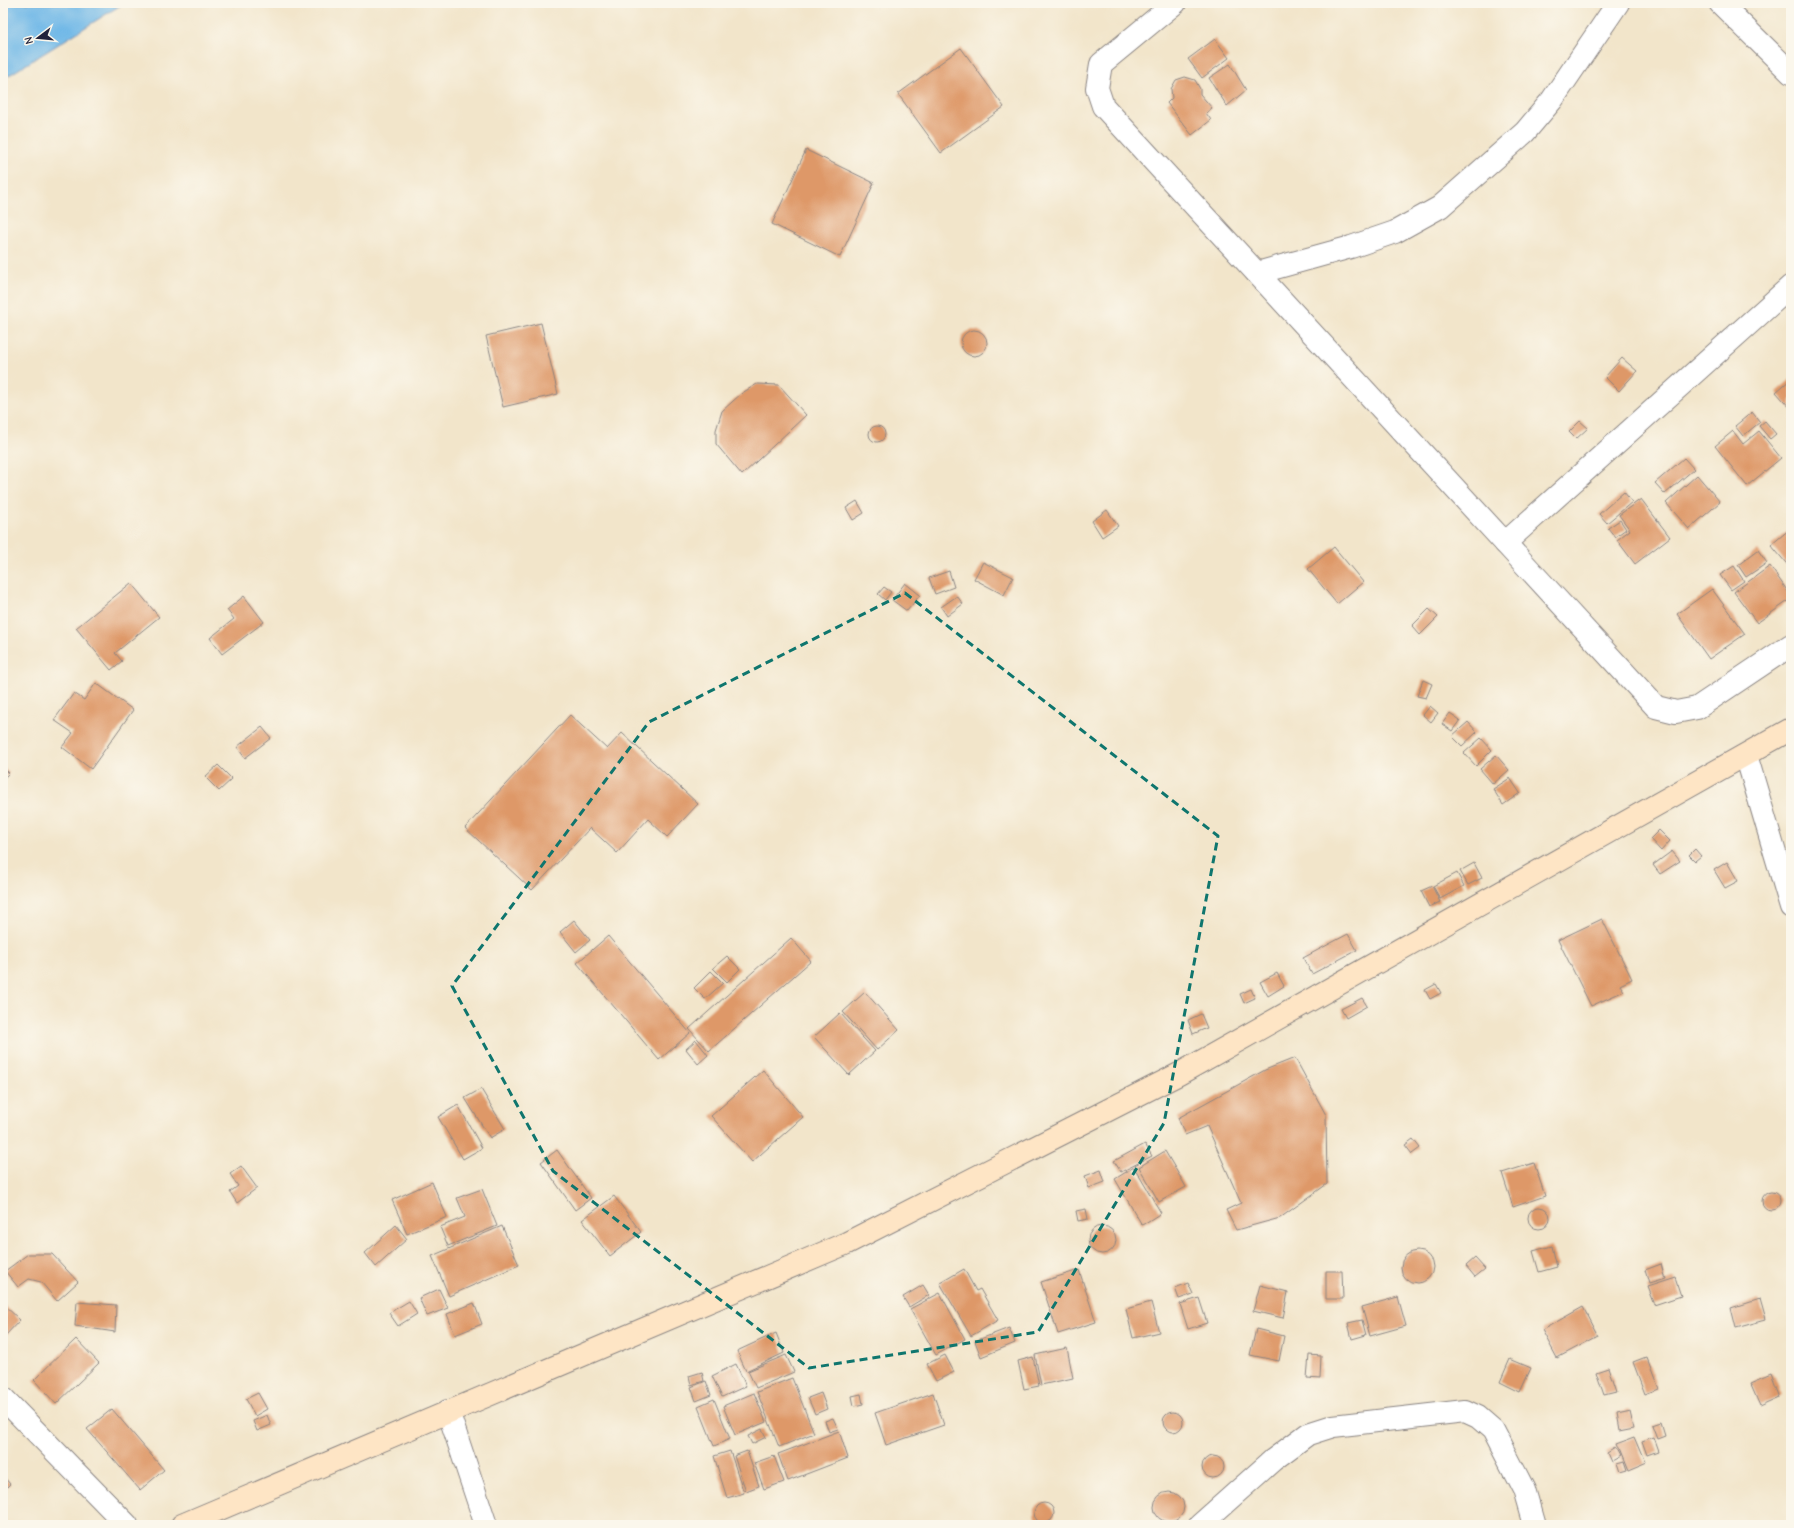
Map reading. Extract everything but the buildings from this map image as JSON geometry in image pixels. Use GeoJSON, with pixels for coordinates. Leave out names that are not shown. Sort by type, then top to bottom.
{"type":"FeatureCollection","features":[{"type":"Feature","properties":{"kind":"main road"},"geometry":{"type":"LineString","coordinates":[[182,1525],[847,1243],[1179,1074],[1791,729]]}},
{"type":"Feature","properties":{"kind":"street"},"geometry":{"type":"LineString","coordinates":[[1175,3],[1102,64],[1097,88],[1103,106],[1656,707],[1676,712],[1697,708],[1791,645]]}},
{"type":"Feature","properties":{"kind":"street"},"geometry":{"type":"LineString","coordinates":[[1257,273],[1351,247],[1395,232],[1440,207],[1525,132],[1552,100],[1618,3]]}},
{"type":"Feature","properties":{"kind":"street"},"geometry":{"type":"LineString","coordinates":[[1720,3],[1791,72]]}},
{"type":"Feature","properties":{"kind":"street"},"geometry":{"type":"LineString","coordinates":[[1505,543],[1791,286]]}},
{"type":"Feature","properties":{"kind":"street"},"geometry":{"type":"LineString","coordinates":[[1746,755],[1791,907]]}},
{"type":"Feature","properties":{"kind":"street"},"geometry":{"type":"LineString","coordinates":[[3,1398],[127,1525]]}},
{"type":"Feature","properties":{"kind":"street"},"geometry":{"type":"LineString","coordinates":[[448,1411],[486,1525]]}},
{"type":"Feature","properties":{"kind":"street"},"geometry":{"type":"LineString","coordinates":[[1200,1525],[1273,1460],[1308,1434],[1333,1426],[1465,1411],[1478,1417],[1493,1430],[1524,1490],[1534,1525]]}},
{"type":"Feature","properties":{"kind":"highlighted area"},"geometry":{"type":"Polygon","coordinates":[[[905,593],[1218,836],[1164,1123],[1038,1332],[809,1368],[553,1171],[452,986],[649,722],[905,593]]]}},
{"type":"Feature","properties":{"kind":"water"},"geometry":{"type":"Polygon","coordinates":[[[3,3],[124,3],[3,79],[3,3]]]}}]}
